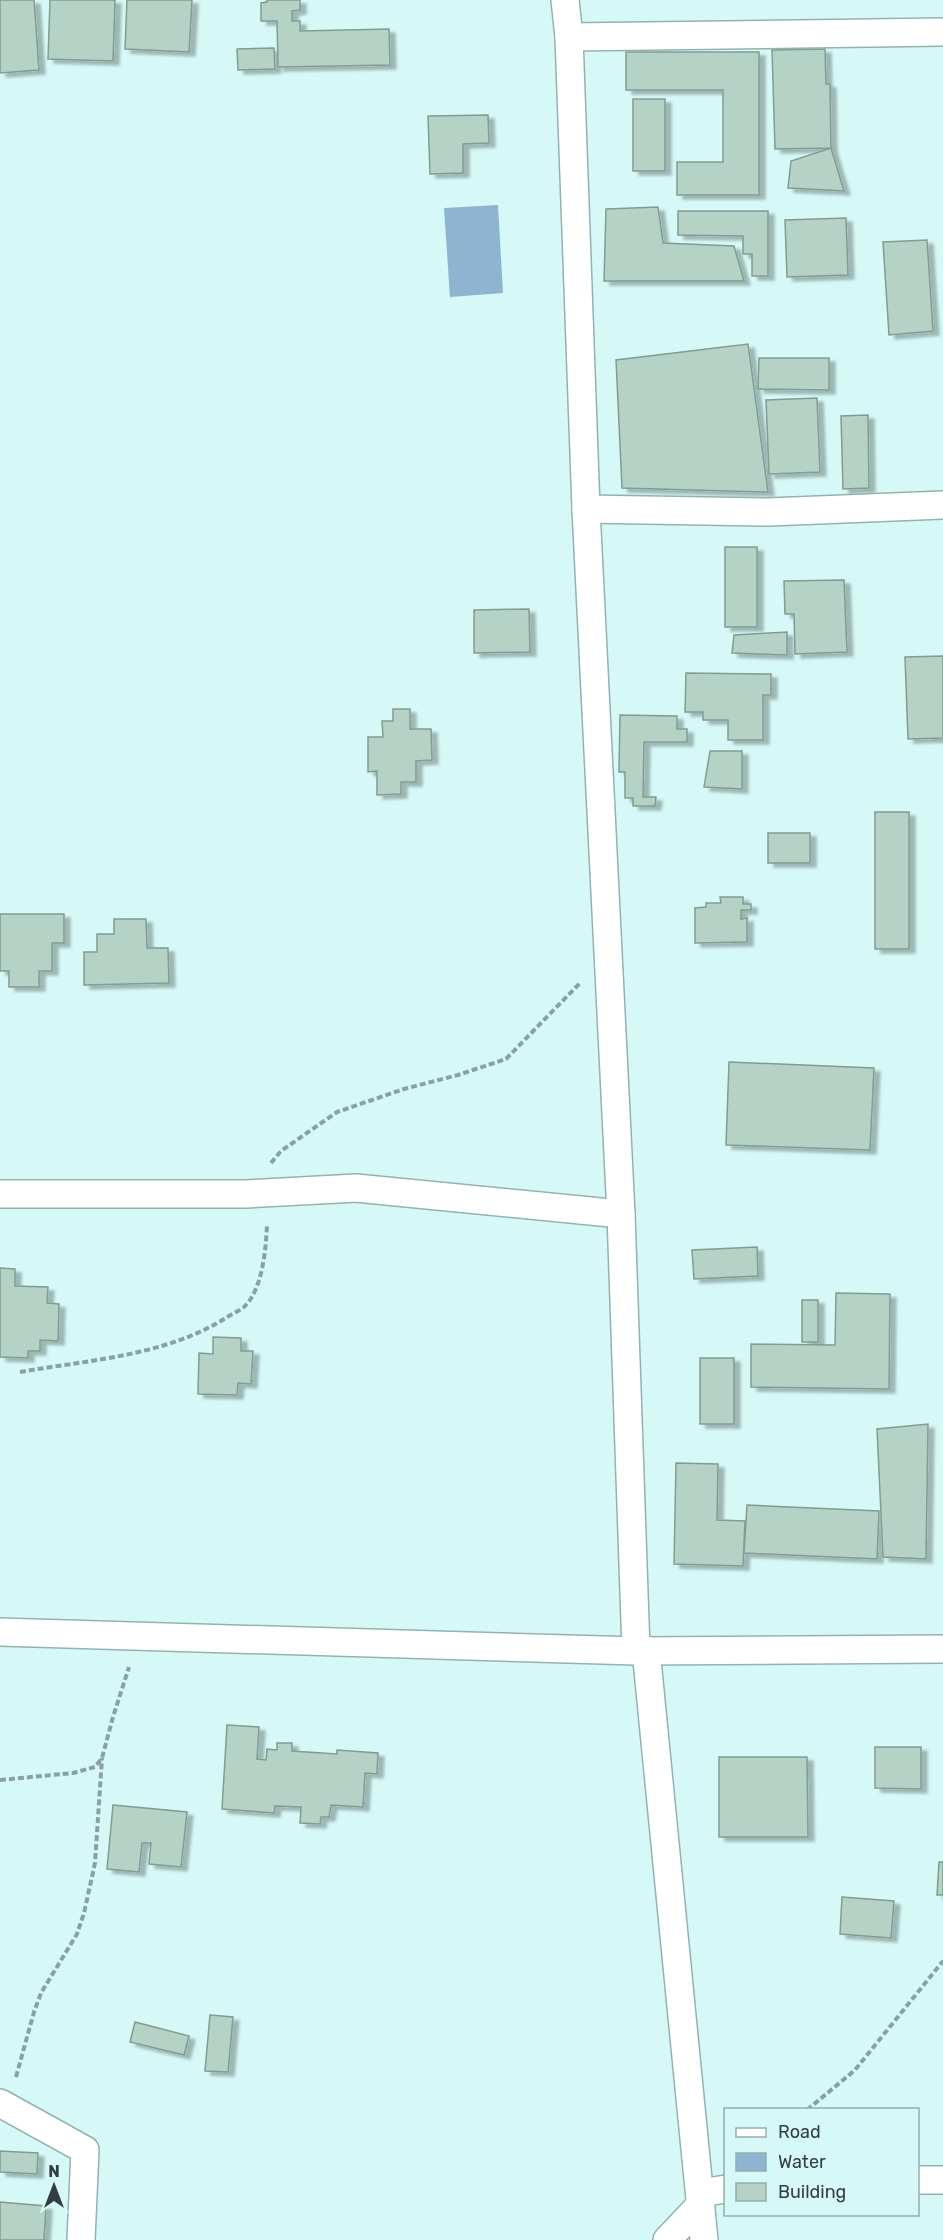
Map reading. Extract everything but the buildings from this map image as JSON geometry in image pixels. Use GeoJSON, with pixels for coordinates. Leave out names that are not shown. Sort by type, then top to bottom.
{"type":"FeatureCollection","features":[{"type":"Feature","properties":{"kind":"street"},"geometry":{"type":"LineString","coordinates":[[565,0],[569,37],[586,509],[641,1651],[709,2196],[704,2240]]}},
{"type":"Feature","properties":{"kind":"street"},"geometry":{"type":"LineString","coordinates":[[569,37],[943,32]]}},
{"type":"Feature","properties":{"kind":"street"},"geometry":{"type":"LineString","coordinates":[[586,509],[769,512],[943,505]]}},
{"type":"Feature","properties":{"kind":"street"},"geometry":{"type":"LineString","coordinates":[[0,1194],[257,1193],[356,1188],[621,1214]]}},
{"type":"Feature","properties":{"kind":"street"},"geometry":{"type":"LineString","coordinates":[[0,1632],[641,1651],[943,1649]]}},
{"type":"Feature","properties":{"kind":"street"},"geometry":{"type":"LineString","coordinates":[[4,2105],[85,2150],[81,2240]]}},
{"type":"Feature","properties":{"kind":"street"},"geometry":{"type":"LineString","coordinates":[[919,2180],[943,2180]]}},
{"type":"Feature","properties":{"kind":"street"},"geometry":{"type":"LineString","coordinates":[[667,2240],[709,2196]]}},
{"type":"Feature","properties":{"kind":"path"},"geometry":{"type":"LineString","coordinates":[[20,1372],[149,1350],[204,1331],[245,1306],[259,1281],[266,1254],[257,1193],[281,1151],[337,1112],[404,1089],[459,1075],[506,1059],[608,956]]}},
{"type":"Feature","properties":{"kind":"path"},"geometry":{"type":"LineString","coordinates":[[4,2105],[41,1993],[77,1934],[84,1913],[95,1863],[102,1758],[140,1636]]}},
{"type":"Feature","properties":{"kind":"path"},"geometry":{"type":"LineString","coordinates":[[0,1780],[86,1771],[95,1767],[102,1758]]}},
{"type":"Feature","properties":{"kind":"path"},"geometry":{"type":"LineString","coordinates":[[808,2108],[855,2070],[943,1961]]}},
{"type":"Feature","properties":{"kind":"water"},"geometry":{"type":"Polygon","coordinates":[[[498,205],[503,293],[450,297],[444,208],[498,205]]]}}]}
